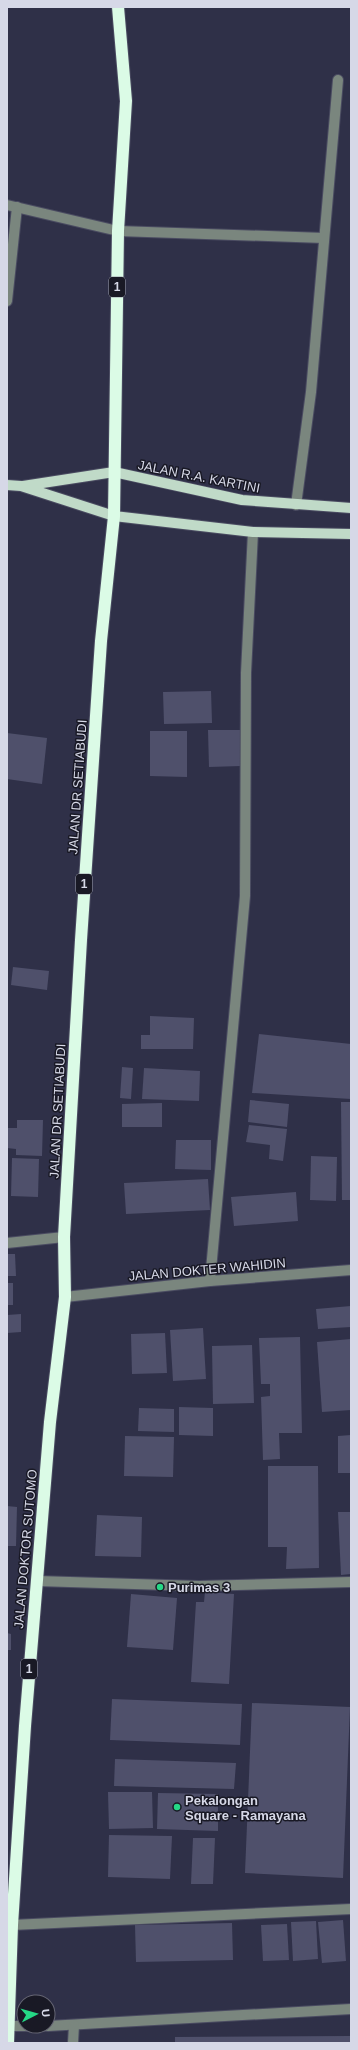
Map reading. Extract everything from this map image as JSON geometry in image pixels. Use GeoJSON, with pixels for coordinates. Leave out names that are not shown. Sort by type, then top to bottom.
{"type":"FeatureCollection","features":[{"type":"Feature","properties":{"kind":"highway","name":"1"},"geometry":{"type":"LineString","coordinates":[[114,472],[118,230],[126,101],[118,7]]}},
{"type":"Feature","properties":{"kind":"highway","name":"JALAN DR SETIABUDI"},"geometry":{"type":"LineString","coordinates":[[65,1297],[64,1237],[80,948],[99,672],[114,516],[114,472]]}},
{"type":"Feature","properties":{"kind":"highway","name":"JALAN DOKTOR SUTOMO"},"geometry":{"type":"LineString","coordinates":[[8,2043],[12,1925],[36,1581],[50,1422],[65,1297]]}},
{"type":"Feature","properties":{"kind":"main road"},"geometry":{"type":"LineString","coordinates":[[21,486],[114,472]]}},
{"type":"Feature","properties":{"kind":"main road","name":"JALAN R.A. KARTINI"},"geometry":{"type":"LineString","coordinates":[[114,472],[242,500],[351,508]]}},
{"type":"Feature","properties":{"kind":"main road"},"geometry":{"type":"LineString","coordinates":[[7,484],[21,486],[114,516],[253,532],[351,534]]}},
{"type":"Feature","properties":{"kind":"street"},"geometry":{"type":"LineString","coordinates":[[296,505],[311,392],[338,80]]}},
{"type":"Feature","properties":{"kind":"street"},"geometry":{"type":"LineString","coordinates":[[7,301],[12,206],[118,230],[324,238]]}},
{"type":"Feature","properties":{"kind":"street"},"geometry":{"type":"LineString","coordinates":[[210,1281],[245,896],[246,673],[253,532]]}},
{"type":"Feature","properties":{"kind":"street"},"geometry":{"type":"LineString","coordinates":[[7,1243],[64,1237]]}},
{"type":"Feature","properties":{"kind":"street","name":"JALAN DOKTER WAHIDIN"},"geometry":{"type":"LineString","coordinates":[[65,1297],[210,1281],[351,1270]]}},
{"type":"Feature","properties":{"kind":"street"},"geometry":{"type":"LineString","coordinates":[[36,1581],[199,1586],[351,1582]]}},
{"type":"Feature","properties":{"kind":"street"},"geometry":{"type":"LineString","coordinates":[[12,1925],[351,1910]]}},
{"type":"Feature","properties":{"kind":"street"},"geometry":{"type":"LineString","coordinates":[[56,2026],[351,2009]]}},
{"type":"Feature","properties":{"kind":"street"},"geometry":{"type":"LineString","coordinates":[[73,2043],[74,2025]]}},
{"type":"Feature","properties":{"kind":"street"},"geometry":{"type":"LineString","coordinates":[[9,2026],[16,2026]]}},
{"type":"Feature","properties":{"kind":"building"},"geometry":{"type":"Polygon","coordinates":[[[211,691],[212,723],[164,724],[163,692],[211,691]]]}},
{"type":"Feature","properties":{"kind":"building"},"geometry":{"type":"Polygon","coordinates":[[[208,730],[240,730],[241,766],[209,767],[208,730]]]}},
{"type":"Feature","properties":{"kind":"building"},"geometry":{"type":"Polygon","coordinates":[[[150,731],[187,731],[187,777],[150,776],[150,731]]]}},
{"type":"Feature","properties":{"kind":"building"},"geometry":{"type":"Polygon","coordinates":[[[7,733],[47,738],[42,784],[7,779],[7,733]]]}},
{"type":"Feature","properties":{"kind":"building"},"geometry":{"type":"Polygon","coordinates":[[[13,967],[49,971],[47,990],[11,985],[13,967]]]}},
{"type":"Feature","properties":{"kind":"building"},"geometry":{"type":"Polygon","coordinates":[[[150,1016],[194,1018],[193,1049],[141,1049],[141,1035],[150,1035],[150,1016]]]}},
{"type":"Feature","properties":{"kind":"building"},"geometry":{"type":"Polygon","coordinates":[[[259,1034],[351,1044],[351,1099],[252,1093],[259,1034]]]}},
{"type":"Feature","properties":{"kind":"building"},"geometry":{"type":"Polygon","coordinates":[[[122,1067],[133,1068],[131,1099],[120,1098],[122,1067]]]}},
{"type":"Feature","properties":{"kind":"building"},"geometry":{"type":"Polygon","coordinates":[[[144,1068],[200,1071],[199,1101],[142,1099],[144,1068]]]}},
{"type":"Feature","properties":{"kind":"building"},"geometry":{"type":"Polygon","coordinates":[[[250,1100],[289,1104],[287,1127],[248,1122],[250,1100]]]}},
{"type":"Feature","properties":{"kind":"building"},"geometry":{"type":"Polygon","coordinates":[[[341,1102],[351,1102],[351,1200],[342,1200],[341,1102]]]}},
{"type":"Feature","properties":{"kind":"building"},"geometry":{"type":"Polygon","coordinates":[[[162,1103],[162,1127],[122,1127],[122,1104],[162,1103]]]}},
{"type":"Feature","properties":{"kind":"building"},"geometry":{"type":"Polygon","coordinates":[[[17,1120],[43,1120],[42,1156],[16,1155],[16,1149],[7,1148],[7,1128],[17,1128],[17,1120]]]}},
{"type":"Feature","properties":{"kind":"building"},"geometry":{"type":"Polygon","coordinates":[[[249,1125],[287,1129],[283,1161],[269,1159],[270,1145],[246,1142],[249,1125]]]}},
{"type":"Feature","properties":{"kind":"building"},"geometry":{"type":"Polygon","coordinates":[[[176,1140],[211,1140],[211,1170],[175,1169],[176,1140]]]}},
{"type":"Feature","properties":{"kind":"building"},"geometry":{"type":"Polygon","coordinates":[[[311,1156],[337,1157],[336,1201],[310,1200],[311,1156]]]}},
{"type":"Feature","properties":{"kind":"building"},"geometry":{"type":"Polygon","coordinates":[[[12,1158],[39,1159],[38,1197],[11,1196],[12,1158]]]}},
{"type":"Feature","properties":{"kind":"building"},"geometry":{"type":"Polygon","coordinates":[[[208,1179],[210,1210],[126,1214],[124,1183],[208,1179]]]}},
{"type":"Feature","properties":{"kind":"building"},"geometry":{"type":"Polygon","coordinates":[[[296,1192],[298,1221],[234,1226],[231,1197],[296,1192]]]}},
{"type":"Feature","properties":{"kind":"building"},"geometry":{"type":"Polygon","coordinates":[[[7,1254],[15,1254],[16,1276],[7,1276],[7,1254]]]}},
{"type":"Feature","properties":{"kind":"building"},"geometry":{"type":"Polygon","coordinates":[[[7,1283],[13,1283],[13,1305],[7,1305],[7,1283]]]}},
{"type":"Feature","properties":{"kind":"building"},"geometry":{"type":"Polygon","coordinates":[[[351,1306],[351,1327],[318,1329],[316,1309],[351,1306]]]}},
{"type":"Feature","properties":{"kind":"building"},"geometry":{"type":"Polygon","coordinates":[[[21,1314],[21,1332],[7,1333],[7,1315],[21,1314]]]}},
{"type":"Feature","properties":{"kind":"building"},"geometry":{"type":"Polygon","coordinates":[[[203,1328],[206,1379],[173,1381],[170,1330],[203,1328]]]}},
{"type":"Feature","properties":{"kind":"building"},"geometry":{"type":"Polygon","coordinates":[[[165,1333],[167,1373],[132,1374],[131,1334],[165,1333]]]}},
{"type":"Feature","properties":{"kind":"building"},"geometry":{"type":"Polygon","coordinates":[[[300,1337],[302,1433],[279,1433],[280,1459],[263,1460],[261,1397],[270,1396],[270,1384],[261,1384],[259,1338],[300,1337]]]}},
{"type":"Feature","properties":{"kind":"building"},"geometry":{"type":"Polygon","coordinates":[[[351,1339],[351,1410],[322,1412],[317,1342],[351,1339]]]}},
{"type":"Feature","properties":{"kind":"building"},"geometry":{"type":"Polygon","coordinates":[[[252,1345],[254,1403],[213,1404],[212,1346],[252,1345]]]}},
{"type":"Feature","properties":{"kind":"building"},"geometry":{"type":"Polygon","coordinates":[[[179,1407],[213,1408],[213,1436],[179,1435],[179,1407]]]}},
{"type":"Feature","properties":{"kind":"building"},"geometry":{"type":"Polygon","coordinates":[[[139,1408],[174,1409],[174,1432],[138,1431],[139,1408]]]}},
{"type":"Feature","properties":{"kind":"building"},"geometry":{"type":"Polygon","coordinates":[[[351,1435],[351,1473],[338,1473],[338,1436],[351,1435]]]}},
{"type":"Feature","properties":{"kind":"building"},"geometry":{"type":"Polygon","coordinates":[[[125,1436],[174,1437],[173,1477],[124,1476],[125,1436]]]}},
{"type":"Feature","properties":{"kind":"building"},"geometry":{"type":"Polygon","coordinates":[[[268,1466],[318,1466],[319,1568],[286,1569],[287,1547],[268,1547],[268,1466]]]}},
{"type":"Feature","properties":{"kind":"building"},"geometry":{"type":"Polygon","coordinates":[[[7,1506],[17,1507],[16,1546],[7,1546],[7,1506]]]}},
{"type":"Feature","properties":{"kind":"building"},"geometry":{"type":"Polygon","coordinates":[[[338,1512],[351,1512],[351,1574],[341,1575],[338,1512]]]}},
{"type":"Feature","properties":{"kind":"building"},"geometry":{"type":"Polygon","coordinates":[[[97,1515],[142,1517],[141,1557],[95,1556],[97,1515]]]}},
{"type":"Feature","properties":{"kind":"building"},"geometry":{"type":"Polygon","coordinates":[[[205,1592],[234,1594],[229,1684],[191,1682],[196,1602],[204,1602],[205,1592]]]}},
{"type":"Feature","properties":{"kind":"building"},"geometry":{"type":"Polygon","coordinates":[[[131,1594],[177,1598],[173,1650],[127,1647],[131,1594]]]}},
{"type":"Feature","properties":{"kind":"building"},"geometry":{"type":"Polygon","coordinates":[[[7,1633],[11,1634],[11,1650],[7,1650],[7,1633]]]}},
{"type":"Feature","properties":{"kind":"building"},"geometry":{"type":"Polygon","coordinates":[[[112,1699],[242,1704],[240,1745],[110,1740],[112,1699]]]}},
{"type":"Feature","properties":{"kind":"building"},"geometry":{"type":"Polygon","coordinates":[[[252,1703],[350,1707],[343,1878],[245,1873],[252,1703]]]}},
{"type":"Feature","properties":{"kind":"building"},"geometry":{"type":"Polygon","coordinates":[[[115,1759],[236,1763],[234,1789],[114,1786],[115,1759]]]}},
{"type":"Feature","properties":{"kind":"building"},"geometry":{"type":"Polygon","coordinates":[[[108,1792],[152,1792],[153,1828],[109,1829],[108,1792]]]}},
{"type":"Feature","properties":{"kind":"building"},"geometry":{"type":"Polygon","coordinates":[[[158,1793],[218,1794],[218,1831],[157,1829],[158,1793]]]}},
{"type":"Feature","properties":{"kind":"building"},"geometry":{"type":"Polygon","coordinates":[[[109,1835],[172,1836],[170,1879],[108,1877],[109,1835]]]}},
{"type":"Feature","properties":{"kind":"building"},"geometry":{"type":"Polygon","coordinates":[[[193,1838],[215,1838],[213,1884],[191,1884],[193,1838]]]}},
{"type":"Feature","properties":{"kind":"building"},"geometry":{"type":"Polygon","coordinates":[[[343,1920],[346,1961],[322,1963],[318,1922],[343,1920]]]}},
{"type":"Feature","properties":{"kind":"building"},"geometry":{"type":"Polygon","coordinates":[[[316,1921],[318,1959],[293,1961],[291,1922],[316,1921]]]}},
{"type":"Feature","properties":{"kind":"building"},"geometry":{"type":"Polygon","coordinates":[[[232,1923],[233,1960],[136,1962],[135,1925],[232,1923]]]}},
{"type":"Feature","properties":{"kind":"building"},"geometry":{"type":"Polygon","coordinates":[[[287,1924],[289,1960],[263,1961],[261,1925],[287,1924]]]}},
{"type":"Feature","properties":{"kind":"building"},"geometry":{"type":"Polygon","coordinates":[[[351,2036],[351,2043],[175,2043],[175,2037],[351,2036]]]}},
{"type":"Feature","properties":{"kind":"place","name":"Purimas 3"},"geometry":{"type":"Point","coordinates":[160,1587]}},
{"type":"Feature","properties":{"kind":"place","name":"Pekalongan Square - Ramayana"},"geometry":{"type":"Point","coordinates":[177,1807]}}]}
